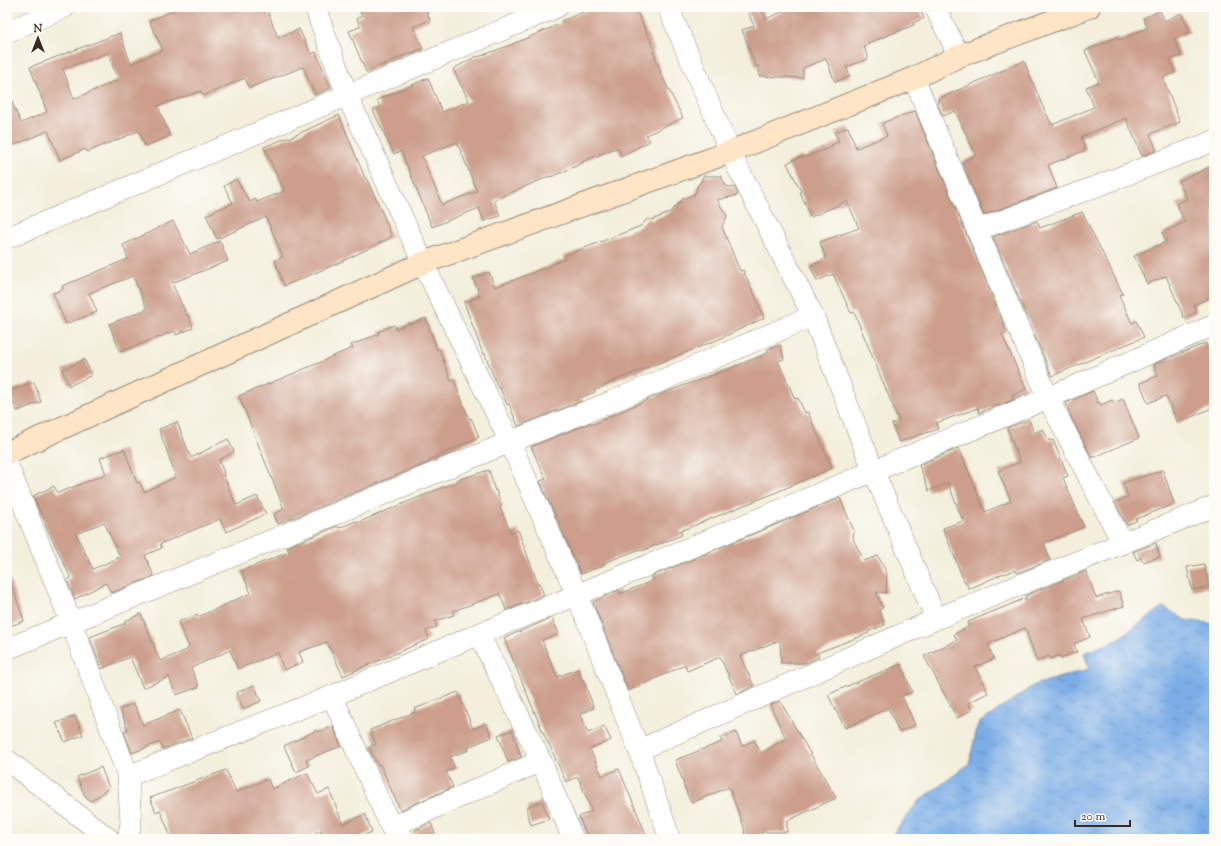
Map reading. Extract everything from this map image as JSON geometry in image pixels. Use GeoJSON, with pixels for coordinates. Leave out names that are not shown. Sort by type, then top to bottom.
{"type":"FeatureCollection","features":[{"type":"Feature","properties":{"kind":"street"},"geometry":{"type":"LineString","coordinates":[[7,32],[65,7]]}},
{"type":"Feature","properties":{"kind":"street"},"geometry":{"type":"LineString","coordinates":[[315,7],[347,94],[423,263],[510,442],[577,596],[639,750],[670,839]]}},
{"type":"Feature","properties":{"kind":"street"},"geometry":{"type":"LineString","coordinates":[[7,238],[557,7]]}},
{"type":"Feature","properties":{"kind":"street"},"geometry":{"type":"LineString","coordinates":[[668,7],[730,152],[813,316],[874,472],[936,619]]}},
{"type":"Feature","properties":{"kind":"street"},"geometry":{"type":"LineString","coordinates":[[934,7],[959,56]]}},
{"type":"Feature","properties":{"kind":"street"},"geometry":{"type":"LineString","coordinates":[[7,453],[423,263],[730,152],[914,78],[959,56],[1089,7]]}},
{"type":"Feature","properties":{"kind":"street"},"geometry":{"type":"LineString","coordinates":[[914,78],[1048,398],[1122,542]]}},
{"type":"Feature","properties":{"kind":"street"},"geometry":{"type":"LineString","coordinates":[[977,230],[1100,186],[1214,141]]}},
{"type":"Feature","properties":{"kind":"street"},"geometry":{"type":"LineString","coordinates":[[7,649],[510,442],[611,402],[813,316]]}},
{"type":"Feature","properties":{"kind":"street"},"geometry":{"type":"LineString","coordinates":[[128,776],[332,696],[479,634],[577,596],[1048,398],[1214,325]]}},
{"type":"Feature","properties":{"kind":"street"},"geometry":{"type":"LineString","coordinates":[[7,464],[71,622],[128,776],[131,822],[128,839]]}},
{"type":"Feature","properties":{"kind":"street"},"geometry":{"type":"LineString","coordinates":[[639,750],[936,619],[1122,542],[1214,506]]}},
{"type":"Feature","properties":{"kind":"street"},"geometry":{"type":"LineString","coordinates":[[479,634],[541,761],[573,839]]}},
{"type":"Feature","properties":{"kind":"street"},"geometry":{"type":"LineString","coordinates":[[332,696],[398,833],[541,761]]}},
{"type":"Feature","properties":{"kind":"street"},"geometry":{"type":"LineString","coordinates":[[7,760],[109,839]]}},
{"type":"Feature","properties":{"kind":"water"},"geometry":{"type":"Polygon","coordinates":[[[1163,607],[1186,620],[1214,624],[1214,839],[889,839],[918,802],[969,764],[978,724],[1034,685],[1089,669],[1084,653],[1115,641],[1163,607]]]}},
{"type":"Feature","properties":{"kind":"building"},"geometry":{"type":"Polygon","coordinates":[[[181,7],[266,7],[278,38],[299,29],[311,54],[316,52],[331,88],[315,95],[303,67],[249,88],[245,78],[203,96],[201,91],[158,106],[170,136],[145,146],[139,131],[87,152],[86,149],[60,160],[48,131],[7,148],[7,91],[21,123],[47,112],[30,67],[120,33],[131,64],[163,50],[149,21],[181,7]],[[108,53],[63,69],[74,99],[118,80],[108,53]]]}},
{"type":"Feature","properties":{"kind":"building"},"geometry":{"type":"Polygon","coordinates":[[[358,7],[425,7],[430,20],[413,27],[423,49],[366,72],[349,31],[360,27],[357,18],[362,16],[358,7]]]}},
{"type":"Feature","properties":{"kind":"building"},"geometry":{"type":"Polygon","coordinates":[[[596,7],[635,7],[655,51],[653,51],[660,72],[683,118],[646,135],[650,141],[621,156],[618,148],[613,149],[551,177],[550,176],[494,200],[500,216],[484,221],[479,208],[432,227],[401,151],[394,154],[373,110],[380,107],[377,100],[428,78],[442,112],[469,101],[453,69],[477,56],[478,57],[513,44],[562,23],[561,21],[596,7]],[[457,142],[422,156],[442,205],[477,191],[457,142]]]}},
{"type":"Feature","properties":{"kind":"building"},"geometry":{"type":"Polygon","coordinates":[[[746,7],[761,7],[766,19],[793,7],[918,7],[924,18],[913,23],[914,25],[868,43],[869,44],[864,46],[868,59],[846,67],[850,76],[835,82],[826,59],[803,68],[803,78],[759,76],[759,66],[756,67],[742,30],[754,26],[746,7]]]}},
{"type":"Feature","properties":{"kind":"building"},"geometry":{"type":"Polygon","coordinates":[[[1160,11],[1165,21],[1181,13],[1190,32],[1174,39],[1181,56],[1170,60],[1175,73],[1163,78],[1180,122],[1150,134],[1157,150],[1142,156],[1126,118],[1081,137],[1086,150],[1048,165],[1057,188],[984,215],[962,162],[976,155],[955,111],[943,116],[937,103],[939,102],[938,99],[1024,61],[1052,125],[1094,107],[1086,87],[1099,82],[1085,51],[1117,37],[1119,40],[1147,28],[1143,18],[1160,11]]]}},
{"type":"Feature","properties":{"kind":"building"},"geometry":{"type":"Polygon","coordinates":[[[915,111],[1007,332],[1002,334],[1026,389],[1012,396],[1014,399],[998,406],[979,413],[978,408],[936,423],[938,429],[899,442],[892,424],[899,421],[854,312],[851,313],[833,274],[817,281],[810,266],[826,259],[820,242],[859,228],[847,201],[811,217],[800,192],[801,191],[787,163],[802,156],[802,158],[832,147],[831,145],[839,142],[835,132],[848,127],[856,148],[887,136],[882,123],[915,111]]]}},
{"type":"Feature","properties":{"kind":"building"},"geometry":{"type":"Polygon","coordinates":[[[339,115],[365,178],[380,207],[392,237],[343,261],[284,286],[275,260],[283,257],[266,217],[217,239],[206,215],[233,203],[224,186],[236,179],[250,202],[255,199],[257,202],[284,191],[264,147],[289,138],[339,115]]]}},
{"type":"Feature","properties":{"kind":"building"},"geometry":{"type":"Polygon","coordinates":[[[1214,165],[1214,295],[1194,305],[1197,312],[1184,318],[1166,276],[1147,284],[1134,256],[1166,242],[1162,233],[1185,222],[1176,204],[1187,199],[1179,181],[1214,165]]]}},
{"type":"Feature","properties":{"kind":"building"},"geometry":{"type":"Polygon","coordinates":[[[703,176],[721,176],[726,186],[735,188],[738,195],[717,200],[727,216],[722,227],[740,271],[743,270],[764,318],[717,340],[616,380],[594,391],[595,392],[580,398],[581,401],[518,426],[509,404],[507,405],[500,388],[498,388],[485,354],[483,354],[464,302],[480,296],[473,278],[489,272],[495,287],[565,259],[564,256],[641,226],[647,219],[652,220],[669,213],[684,198],[695,194],[703,176]]]}},
{"type":"Feature","properties":{"kind":"building"},"geometry":{"type":"Polygon","coordinates":[[[1082,212],[1123,294],[1119,295],[1132,323],[1136,321],[1144,337],[1052,376],[993,237],[1037,221],[1040,228],[1082,212]]]}},
{"type":"Feature","properties":{"kind":"building"},"geometry":{"type":"Polygon","coordinates":[[[173,221],[190,254],[220,241],[228,261],[172,283],[193,328],[176,335],[175,331],[120,352],[109,324],[147,309],[133,276],[89,293],[97,312],[66,324],[53,293],[63,289],[62,286],[128,259],[123,245],[173,221]]]}},
{"type":"Feature","properties":{"kind":"building"},"geometry":{"type":"Polygon","coordinates":[[[426,318],[437,350],[439,349],[451,381],[454,380],[469,419],[471,418],[479,437],[429,460],[430,462],[278,524],[274,514],[284,509],[239,396],[353,348],[351,345],[379,334],[378,332],[394,325],[396,329],[426,318]]]}},
{"type":"Feature","properties":{"kind":"building"},"geometry":{"type":"Polygon","coordinates":[[[1206,343],[1214,373],[1214,407],[1178,423],[1166,396],[1148,403],[1140,383],[1158,376],[1154,364],[1206,343]]]}},
{"type":"Feature","properties":{"kind":"building"},"geometry":{"type":"Polygon","coordinates":[[[780,345],[784,359],[778,361],[795,399],[798,398],[805,413],[808,412],[832,468],[770,495],[680,531],[682,535],[641,551],[640,549],[581,574],[540,481],[546,479],[531,447],[590,423],[591,425],[658,395],[768,353],[768,349],[780,345]]]}},
{"type":"Feature","properties":{"kind":"building"},"geometry":{"type":"Polygon","coordinates":[[[84,359],[92,375],[69,386],[62,370],[84,359]]]}},
{"type":"Feature","properties":{"kind":"building"},"geometry":{"type":"Polygon","coordinates":[[[34,382],[41,402],[17,411],[9,391],[34,382]]]}},
{"type":"Feature","properties":{"kind":"building"},"geometry":{"type":"Polygon","coordinates":[[[1093,391],[1098,403],[1099,402],[1101,405],[1112,400],[1114,403],[1123,399],[1139,438],[1092,458],[1071,417],[1066,403],[1093,391]]]}},
{"type":"Feature","properties":{"kind":"building"},"geometry":{"type":"Polygon","coordinates":[[[1029,420],[1034,433],[1043,429],[1049,441],[1053,440],[1068,476],[1063,478],[1084,527],[1044,543],[1050,560],[1017,573],[1015,570],[1005,574],[1004,573],[969,589],[964,581],[943,528],[963,521],[948,483],[929,491],[919,465],[959,448],[985,512],[1011,501],[998,471],[1020,462],[1007,428],[1029,420]]]}},
{"type":"Feature","properties":{"kind":"building"},"geometry":{"type":"Polygon","coordinates":[[[177,422],[191,458],[228,439],[234,452],[219,460],[224,473],[223,474],[236,505],[257,496],[266,514],[226,532],[220,519],[160,544],[162,548],[145,555],[154,576],[111,593],[106,583],[75,599],[67,580],[71,578],[33,496],[54,486],[58,493],[106,474],[100,458],[124,449],[137,483],[139,482],[144,492],[176,477],[159,429],[177,422]],[[104,522],[76,534],[93,569],[120,557],[104,522]]]}},
{"type":"Feature","properties":{"kind":"building"},"geometry":{"type":"Polygon","coordinates":[[[489,470],[495,491],[496,490],[502,506],[500,507],[511,533],[518,530],[538,584],[539,583],[544,595],[506,610],[500,594],[453,611],[454,615],[435,621],[437,627],[426,631],[429,639],[343,676],[327,642],[299,652],[303,662],[284,670],[278,653],[238,669],[230,650],[191,668],[199,687],[176,695],[169,677],[143,688],[130,657],[101,669],[90,637],[126,623],[125,621],[141,614],[160,661],[187,650],[189,647],[178,622],[197,614],[198,617],[251,593],[241,571],[289,552],[287,547],[338,526],[339,528],[356,521],[357,523],[458,481],[457,480],[489,470]]]}},
{"type":"Feature","properties":{"kind":"building"},"geometry":{"type":"Polygon","coordinates":[[[1163,470],[1174,504],[1136,519],[1136,521],[1127,525],[1115,502],[1128,497],[1123,483],[1163,470]]]}},
{"type":"Feature","properties":{"kind":"building"},"geometry":{"type":"Polygon","coordinates":[[[840,498],[854,531],[853,539],[864,561],[878,556],[887,574],[886,593],[876,592],[883,608],[879,610],[885,625],[869,631],[869,633],[817,653],[819,657],[806,663],[781,663],[780,640],[740,656],[754,686],[737,694],[720,657],[687,671],[685,665],[628,691],[593,602],[619,590],[620,594],[654,580],[652,576],[840,498]]]}},
{"type":"Feature","properties":{"kind":"building"},"geometry":{"type":"Polygon","coordinates":[[[1156,543],[1160,557],[1143,562],[1141,558],[1137,560],[1133,552],[1156,543]]]}},
{"type":"Feature","properties":{"kind":"building"},"geometry":{"type":"Polygon","coordinates":[[[1204,564],[1209,587],[1192,590],[1187,567],[1204,564]]]}},
{"type":"Feature","properties":{"kind":"building"},"geometry":{"type":"Polygon","coordinates":[[[1086,571],[1096,598],[1119,591],[1124,606],[1083,619],[1090,637],[1074,644],[1077,652],[1061,658],[1060,655],[1050,659],[1049,656],[1037,661],[1025,628],[988,644],[994,659],[975,667],[988,693],[968,703],[972,710],[957,718],[924,656],[957,640],[954,634],[968,627],[968,622],[1026,598],[1025,596],[1086,571]]]}},
{"type":"Feature","properties":{"kind":"building"},"geometry":{"type":"Polygon","coordinates":[[[9,577],[24,621],[7,627],[7,578],[9,577]]]}},
{"type":"Feature","properties":{"kind":"building"},"geometry":{"type":"Polygon","coordinates":[[[552,618],[559,634],[542,640],[557,677],[578,669],[594,708],[580,714],[588,733],[604,726],[611,740],[590,749],[602,776],[619,769],[648,839],[588,839],[579,817],[592,811],[578,777],[566,782],[547,742],[504,638],[552,618]]]}},
{"type":"Feature","properties":{"kind":"building"},"geometry":{"type":"Polygon","coordinates":[[[901,664],[912,692],[902,696],[915,725],[899,732],[888,708],[845,728],[828,695],[901,664]]]}},
{"type":"Feature","properties":{"kind":"building"},"geometry":{"type":"Polygon","coordinates":[[[254,685],[261,701],[243,709],[236,693],[254,685]]]}},
{"type":"Feature","properties":{"kind":"building"},"geometry":{"type":"Polygon","coordinates":[[[458,692],[473,729],[486,723],[492,737],[468,747],[469,750],[450,757],[455,768],[446,772],[453,787],[400,810],[380,764],[378,765],[369,747],[376,744],[370,730],[415,712],[414,709],[458,692]]]}},
{"type":"Feature","properties":{"kind":"building"},"geometry":{"type":"Polygon","coordinates":[[[780,701],[836,798],[787,821],[787,832],[761,832],[762,839],[745,839],[744,827],[729,787],[691,803],[675,760],[722,742],[720,738],[736,732],[742,746],[754,740],[761,753],[786,739],[770,705],[780,701]]]}},
{"type":"Feature","properties":{"kind":"building"},"geometry":{"type":"Polygon","coordinates":[[[134,704],[143,725],[180,710],[192,738],[163,749],[160,742],[132,753],[124,731],[128,730],[120,709],[134,704]]]}},
{"type":"Feature","properties":{"kind":"building"},"geometry":{"type":"Polygon","coordinates":[[[75,716],[83,735],[65,742],[56,723],[75,716]]]}},
{"type":"Feature","properties":{"kind":"building"},"geometry":{"type":"Polygon","coordinates":[[[333,727],[341,746],[306,760],[309,766],[296,772],[284,746],[317,730],[318,732],[333,727]]]}},
{"type":"Feature","properties":{"kind":"building"},"geometry":{"type":"Polygon","coordinates":[[[512,730],[521,757],[508,762],[498,735],[512,730]]]}},
{"type":"Feature","properties":{"kind":"building"},"geometry":{"type":"Polygon","coordinates":[[[101,767],[109,788],[91,801],[85,796],[77,777],[101,767]]]}},
{"type":"Feature","properties":{"kind":"building"},"geometry":{"type":"Polygon","coordinates":[[[226,770],[236,792],[268,779],[272,789],[307,773],[318,794],[329,789],[343,824],[365,814],[372,832],[355,839],[310,839],[322,834],[321,830],[303,839],[172,839],[160,810],[156,812],[150,798],[226,770]]]}},
{"type":"Feature","properties":{"kind":"building"},"geometry":{"type":"Polygon","coordinates":[[[542,801],[549,819],[531,825],[527,813],[527,807],[542,801]]]}},
{"type":"Feature","properties":{"kind":"building"},"geometry":{"type":"Polygon","coordinates":[[[431,823],[437,839],[418,839],[415,830],[431,823]]]}}]}
